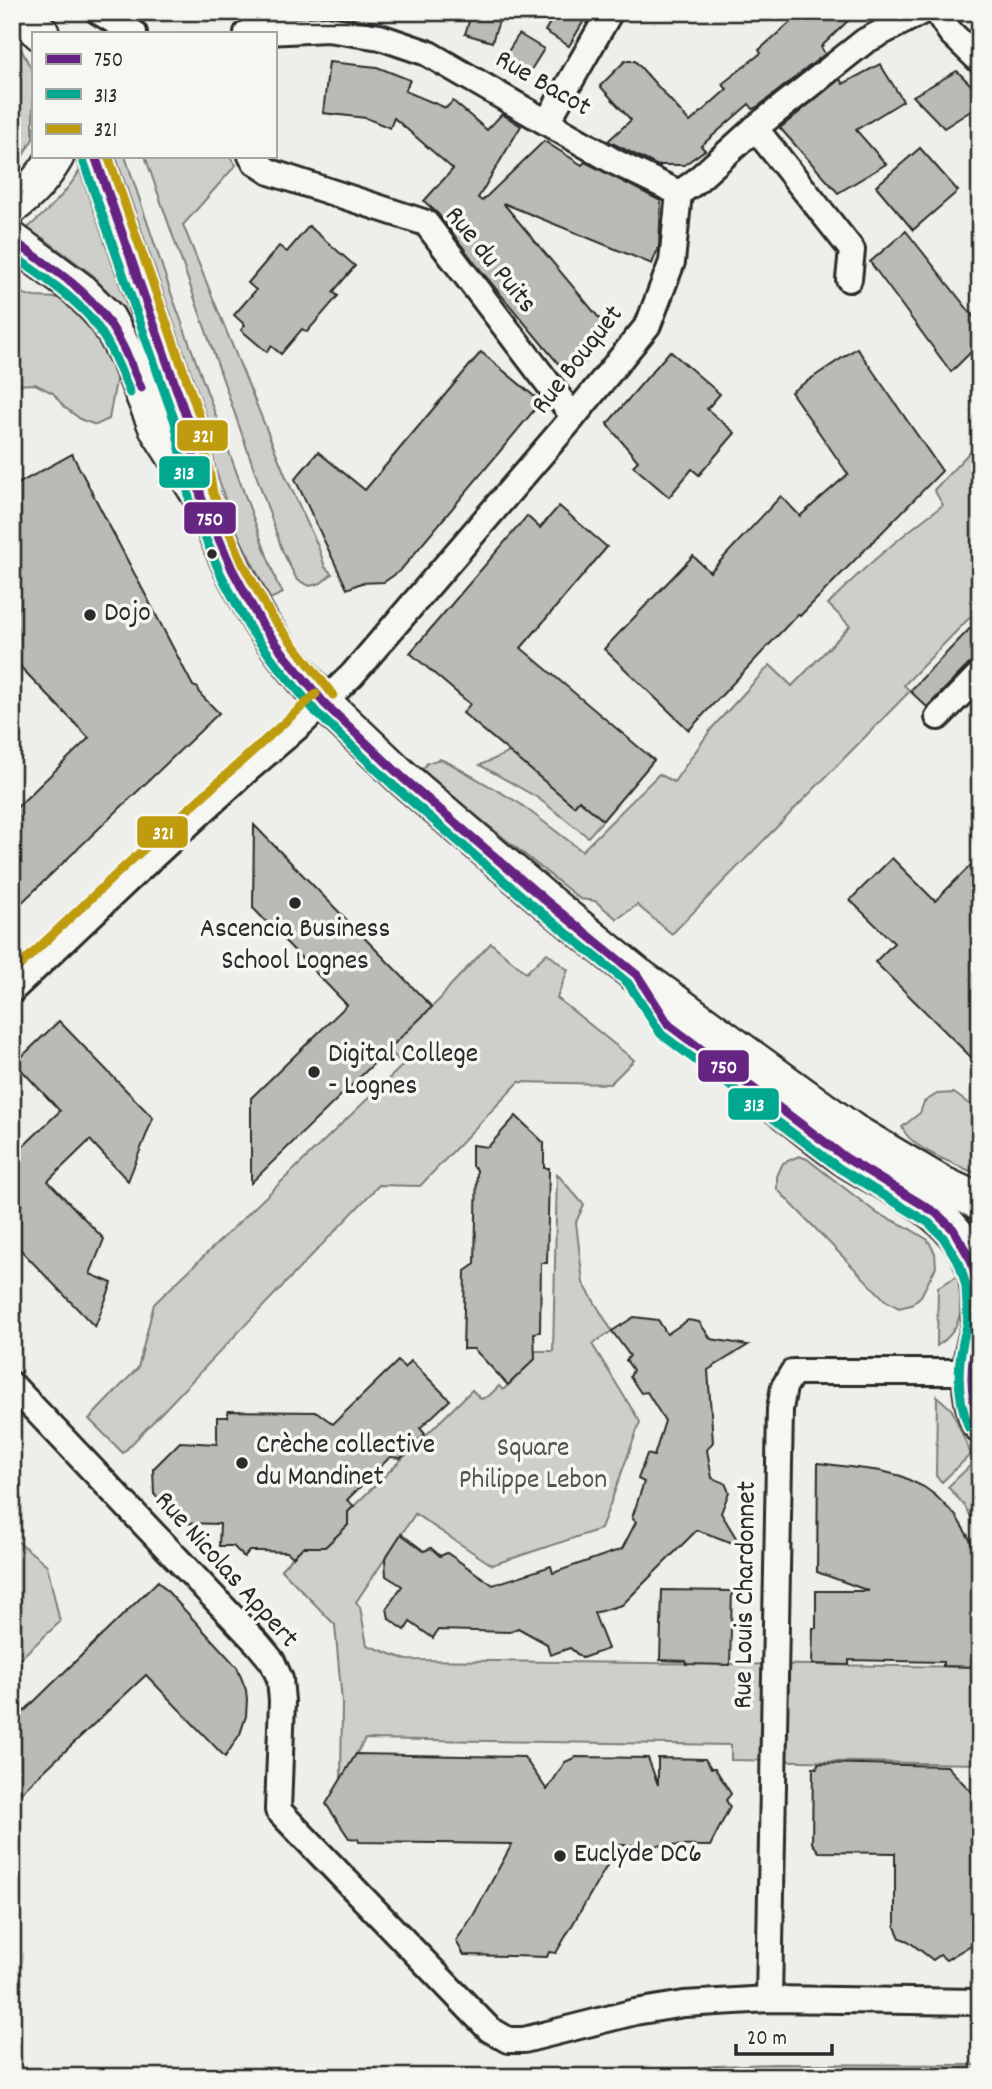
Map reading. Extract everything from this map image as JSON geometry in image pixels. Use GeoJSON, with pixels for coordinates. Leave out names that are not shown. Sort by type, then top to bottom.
{"type":"FeatureCollection","features":[{"type":"Feature","properties":{"kind":"street"},"geometry":{"type":"LineString","coordinates":[[99,12],[132,32]]}},
{"type":"Feature","properties":{"kind":"street"},"geometry":{"type":"LineString","coordinates":[[547,121],[610,12]]}},
{"type":"Feature","properties":{"kind":"street"},"geometry":{"type":"LineString","coordinates":[[679,193],[694,183],[755,128],[865,41],[921,12]]}},
{"type":"Feature","properties":{"kind":"street"},"geometry":{"type":"LineString","coordinates":[[937,12],[951,33],[980,61]]}},
{"type":"Feature","properties":{"kind":"street","name":"Rue Bacot"},"geometry":{"type":"LineString","coordinates":[[267,32],[327,29],[380,37],[427,53],[615,162],[679,193]]}},
{"type":"Feature","properties":{"kind":"street"},"geometry":{"type":"LineString","coordinates":[[755,128],[852,250],[849,279]]}},
{"type":"Feature","properties":{"kind":"street"},"geometry":{"type":"LineString","coordinates":[[12,206],[30,192],[55,158]]}},
{"type":"Feature","properties":{"kind":"street"},"geometry":{"type":"LineString","coordinates":[[96,158],[187,419],[201,497]]}},
{"type":"Feature","properties":{"kind":"street","name":"Rue du Puits"},"geometry":{"type":"LineString","coordinates":[[252,158],[270,172],[426,223],[571,419]]}},
{"type":"Feature","properties":{"kind":"street","name":"Rue Bouquet"},"geometry":{"type":"LineString","coordinates":[[12,990],[357,670],[571,419],[648,325],[672,262],[679,193]]}},
{"type":"Feature","properties":{"kind":"street"},"geometry":{"type":"LineString","coordinates":[[12,240],[78,289],[107,318],[129,359],[157,428],[201,497],[232,569],[261,623],[286,657],[312,714],[403,778],[545,901],[637,975],[852,1131],[941,1184],[980,1202]]}},
{"type":"Feature","properties":{"kind":"street"},"geometry":{"type":"LineString","coordinates":[[938,717],[980,674]]}},
{"type":"Feature","properties":{"kind":"street"},"geometry":{"type":"LineString","coordinates":[[637,975],[669,1025],[846,1158],[936,1213],[953,1229],[971,1260],[978,1284],[980,1326],[970,1372],[971,1397],[980,1424]]}},
{"type":"Feature","properties":{"kind":"street","name":"Rue Louis Chardonnet"},"geometry":{"type":"LineString","coordinates":[[769,1999],[780,1409],[785,1387],[793,1372],[970,1372]]}},
{"type":"Feature","properties":{"kind":"street","name":"Rue Nicolas Appert"},"geometry":{"type":"LineString","coordinates":[[12,1385],[272,1661],[280,1679],[282,1701],[278,1811],[489,2029],[508,2040],[524,2040],[635,2012],[684,2004],[769,1999]]}},
{"type":"Feature","properties":{"kind":"street"},"geometry":{"type":"LineString","coordinates":[[769,1999],[980,2002]]}},
{"type":"Feature","properties":{"kind":"green space"},"geometry":{"type":"Polygon","coordinates":[[[12,42],[21,49],[32,70],[32,141],[18,164],[12,168],[12,42]]]}},
{"type":"Feature","properties":{"kind":"green space"},"geometry":{"type":"Polygon","coordinates":[[[115,158],[126,158],[171,293],[277,583],[283,593],[270,599],[233,524],[115,158]]]}},
{"type":"Feature","properties":{"kind":"green space"},"geometry":{"type":"Polygon","coordinates":[[[146,158],[231,158],[236,165],[183,225],[286,477],[325,567],[332,574],[321,583],[310,586],[297,580],[283,552],[146,158]]]}},
{"type":"Feature","properties":{"kind":"green space"},"geometry":{"type":"Polygon","coordinates":[[[83,165],[137,336],[94,276],[43,238],[23,232],[56,201],[83,165]]]}},
{"type":"Feature","properties":{"kind":"green space"},"geometry":{"type":"Polygon","coordinates":[[[12,282],[17,292],[34,297],[59,298],[74,310],[98,340],[117,375],[109,419],[96,425],[82,420],[64,407],[53,393],[35,384],[14,385],[12,388],[12,282]]]}},
{"type":"Feature","properties":{"kind":"green space"},"geometry":{"type":"Polygon","coordinates":[[[980,441],[980,607],[904,685],[910,691],[672,934],[637,905],[617,919],[595,901],[580,899],[429,778],[423,769],[427,763],[440,759],[449,763],[519,803],[582,851],[659,774],[674,782],[712,728],[770,665],[792,686],[850,626],[828,604],[884,552],[943,505],[934,490],[980,441]]]}},
{"type":"Feature","properties":{"kind":"green space"},"geometry":{"type":"Polygon","coordinates":[[[510,752],[574,806],[579,800],[603,820],[588,837],[538,798],[480,765],[510,752]]]}},
{"type":"Feature","properties":{"kind":"green space"},"geometry":{"type":"Polygon","coordinates":[[[491,943],[526,973],[547,953],[568,970],[557,998],[634,1060],[610,1084],[519,1082],[420,1186],[379,1185],[123,1453],[89,1419],[138,1368],[154,1304],[403,1065],[388,1049],[442,997],[491,943]]]}},
{"type":"Feature","properties":{"kind":"green space"},"geometry":{"type":"Polygon","coordinates":[[[954,1093],[980,1112],[980,1175],[925,1150],[907,1135],[902,1127],[920,1113],[924,1102],[937,1094],[954,1093]]]}},
{"type":"Feature","properties":{"kind":"green space"},"geometry":{"type":"Polygon","coordinates":[[[799,1156],[807,1159],[878,1214],[928,1240],[935,1253],[936,1267],[921,1296],[911,1305],[899,1308],[886,1301],[777,1189],[777,1176],[783,1163],[799,1156]]]}},
{"type":"Feature","properties":{"kind":"green space","name":"Square Philippe Lebon"},"geometry":{"type":"Polygon","coordinates":[[[557,1174],[584,1205],[576,1222],[583,1283],[612,1331],[592,1344],[640,1422],[601,1529],[492,1565],[415,1514],[356,1602],[360,1607],[367,1645],[407,1660],[980,1667],[980,1764],[731,1760],[731,1745],[365,1739],[341,1780],[342,1702],[335,1625],[281,1569],[303,1547],[325,1547],[348,1525],[348,1512],[472,1390],[481,1399],[489,1396],[499,1386],[503,1390],[530,1363],[528,1351],[553,1351],[557,1174]]]}},
{"type":"Feature","properties":{"kind":"green space"},"geometry":{"type":"Polygon","coordinates":[[[965,1272],[957,1323],[946,1339],[937,1346],[938,1287],[965,1272]]]}},
{"type":"Feature","properties":{"kind":"green space"},"geometry":{"type":"Polygon","coordinates":[[[937,1396],[952,1410],[971,1454],[942,1482],[936,1476],[937,1396]]]}},
{"type":"Feature","properties":{"kind":"green space"},"geometry":{"type":"Polygon","coordinates":[[[976,1460],[980,1465],[980,1531],[964,1505],[948,1487],[976,1460]]]}},
{"type":"Feature","properties":{"kind":"green space"},"geometry":{"type":"Polygon","coordinates":[[[12,1537],[47,1565],[60,1622],[12,1666],[12,1537]]]}},
{"type":"Feature","properties":{"kind":"green space"},"geometry":{"type":"Polygon","coordinates":[[[980,2065],[980,2077],[597,2077],[716,2066],[980,2065]]]}},
{"type":"Feature","properties":{"kind":"building"},"geometry":{"type":"Polygon","coordinates":[[[472,12],[502,12],[492,42],[465,34],[472,12]]]}},
{"type":"Feature","properties":{"kind":"building"},"geometry":{"type":"Polygon","coordinates":[[[556,12],[589,12],[569,46],[545,31],[556,12]]]}},
{"type":"Feature","properties":{"kind":"building"},"geometry":{"type":"Polygon","coordinates":[[[802,12],[857,12],[821,47],[825,54],[760,105],[753,109],[749,104],[701,146],[705,150],[684,165],[660,167],[608,141],[631,120],[600,86],[625,61],[635,61],[690,122],[727,89],[722,84],[761,53],[759,50],[802,12]]]}},
{"type":"Feature","properties":{"kind":"building"},"geometry":{"type":"Polygon","coordinates":[[[519,34],[544,49],[529,73],[504,58],[519,34]]]}},
{"type":"Feature","properties":{"kind":"building"},"geometry":{"type":"Polygon","coordinates":[[[329,62],[377,67],[410,80],[405,91],[446,108],[453,101],[487,130],[502,114],[521,126],[478,198],[482,201],[544,141],[582,165],[585,162],[661,201],[659,246],[652,264],[503,203],[610,331],[571,379],[477,266],[438,214],[424,201],[453,169],[394,118],[390,128],[366,118],[323,113],[329,62]]]}},
{"type":"Feature","properties":{"kind":"building"},"geometry":{"type":"Polygon","coordinates":[[[880,64],[903,101],[856,130],[886,164],[838,193],[780,128],[840,79],[843,84],[880,64]]]}},
{"type":"Feature","properties":{"kind":"building"},"geometry":{"type":"Polygon","coordinates":[[[957,71],[980,94],[980,105],[944,128],[913,96],[957,71]]]}},
{"type":"Feature","properties":{"kind":"building"},"geometry":{"type":"Polygon","coordinates":[[[920,148],[958,191],[913,230],[876,186],[920,148]]]}},
{"type":"Feature","properties":{"kind":"building"},"geometry":{"type":"Polygon","coordinates":[[[309,226],[355,266],[333,292],[338,296],[307,332],[302,329],[281,354],[271,346],[267,352],[241,330],[245,325],[234,315],[256,290],[248,283],[279,246],[287,252],[309,226]]]}},
{"type":"Feature","properties":{"kind":"building"},"geometry":{"type":"Polygon","coordinates":[[[906,231],[980,325],[980,343],[951,372],[870,262],[906,231]]]}},
{"type":"Feature","properties":{"kind":"building"},"geometry":{"type":"Polygon","coordinates":[[[857,348],[942,471],[800,616],[798,614],[689,730],[604,649],[693,556],[710,572],[781,496],[800,516],[848,474],[791,392],[857,348]]]}},
{"type":"Feature","properties":{"kind":"building"},"geometry":{"type":"Polygon","coordinates":[[[670,351],[720,394],[707,409],[735,433],[699,475],[692,469],[669,497],[633,466],[638,461],[607,424],[670,351]]]}},
{"type":"Feature","properties":{"kind":"building"},"geometry":{"type":"Polygon","coordinates":[[[481,352],[541,402],[400,571],[384,582],[361,583],[347,589],[295,479],[318,452],[365,490],[481,352]]]}},
{"type":"Feature","properties":{"kind":"building"},"geometry":{"type":"Polygon","coordinates":[[[72,454],[193,686],[198,688],[201,695],[219,713],[12,912],[12,812],[89,738],[12,658],[12,487],[72,454]]]}},
{"type":"Feature","properties":{"kind":"building"},"geometry":{"type":"Polygon","coordinates":[[[559,506],[607,547],[521,648],[654,760],[603,820],[579,800],[574,806],[463,713],[470,704],[410,653],[527,516],[540,528],[559,506]]]}},
{"type":"Feature","properties":{"kind":"building"},"geometry":{"type":"Polygon","coordinates":[[[980,618],[980,660],[969,664],[927,707],[910,691],[980,618]]]}},
{"type":"Feature","properties":{"kind":"building"},"geometry":{"type":"Polygon","coordinates":[[[254,825],[432,1007],[251,1183],[251,1098],[347,1005],[253,908],[254,825]]]}},
{"type":"Feature","properties":{"kind":"building"},"geometry":{"type":"Polygon","coordinates":[[[980,856],[980,1066],[875,962],[894,943],[850,900],[892,858],[935,901],[980,856]]]}},
{"type":"Feature","properties":{"kind":"building"},"geometry":{"type":"Polygon","coordinates":[[[59,1021],[153,1118],[128,1181],[90,1140],[48,1181],[104,1239],[90,1274],[112,1283],[95,1327],[12,1241],[12,1157],[60,1111],[15,1063],[59,1021]]]}},
{"type":"Feature","properties":{"kind":"building"},"geometry":{"type":"Polygon","coordinates":[[[516,1116],[544,1143],[544,1168],[549,1168],[547,1263],[541,1263],[540,1332],[534,1333],[535,1359],[508,1385],[474,1349],[463,1349],[465,1271],[475,1264],[477,1170],[472,1166],[472,1145],[488,1147],[516,1116]]]}},
{"type":"Feature","properties":{"kind":"building"},"geometry":{"type":"Polygon","coordinates":[[[634,1317],[658,1320],[667,1334],[688,1320],[699,1322],[711,1339],[748,1345],[708,1370],[713,1442],[707,1450],[712,1478],[725,1483],[729,1492],[721,1513],[741,1546],[697,1530],[622,1605],[594,1613],[608,1649],[582,1658],[570,1648],[550,1655],[547,1644],[518,1628],[510,1632],[438,1630],[433,1638],[410,1622],[405,1630],[389,1619],[387,1608],[402,1586],[386,1576],[385,1559],[401,1534],[424,1551],[431,1548],[440,1556],[447,1553],[493,1585],[551,1566],[553,1573],[622,1549],[636,1522],[632,1518],[644,1482],[638,1479],[647,1454],[654,1456],[665,1421],[647,1392],[641,1393],[630,1377],[633,1370],[626,1360],[630,1356],[612,1331],[634,1317]]]}},
{"type":"Feature","properties":{"kind":"building","name":"Crèche collective du Mandinet"},"geometry":{"type":"Polygon","coordinates":[[[398,1361],[405,1368],[411,1361],[450,1400],[420,1428],[425,1434],[401,1458],[390,1457],[347,1500],[354,1506],[348,1512],[348,1525],[325,1547],[303,1547],[293,1557],[287,1552],[249,1551],[244,1557],[233,1546],[219,1546],[220,1524],[182,1523],[154,1494],[153,1469],[180,1442],[217,1444],[217,1417],[228,1417],[228,1411],[317,1412],[333,1424],[398,1361]]]}},
{"type":"Feature","properties":{"kind":"building"},"geometry":{"type":"Polygon","coordinates":[[[818,1463],[901,1476],[935,1495],[956,1516],[972,1543],[980,1568],[980,1667],[943,1666],[943,1662],[849,1660],[849,1665],[812,1664],[816,1591],[869,1591],[817,1572],[818,1463]]]}},
{"type":"Feature","properties":{"kind":"building"},"geometry":{"type":"Polygon","coordinates":[[[158,1581],[237,1667],[246,1690],[246,1716],[240,1734],[225,1757],[146,1675],[12,1801],[12,1723],[158,1581]]]}},
{"type":"Feature","properties":{"kind":"building"},"geometry":{"type":"Polygon","coordinates":[[[662,1590],[732,1591],[730,1665],[686,1664],[686,1661],[660,1660],[662,1590]]]}},
{"type":"Feature","properties":{"kind":"building","name":"Euclyde DC6"},"geometry":{"type":"Polygon","coordinates":[[[356,1754],[524,1757],[547,1790],[565,1762],[576,1757],[648,1758],[658,1785],[658,1758],[705,1759],[711,1768],[715,1768],[731,1794],[726,1800],[730,1807],[710,1846],[619,1845],[556,1953],[549,1952],[547,1957],[464,1955],[456,1941],[512,1844],[359,1842],[358,1839],[349,1838],[326,1804],[356,1754]]]}},
{"type":"Feature","properties":{"kind":"building"},"geometry":{"type":"Polygon","coordinates":[[[818,1763],[947,1766],[980,1801],[980,1933],[975,1937],[976,1942],[946,1960],[940,1955],[933,1960],[900,1938],[895,1927],[895,1853],[819,1852],[812,1843],[813,1768],[817,1768],[818,1763]]]}},
{"type":"Feature","properties":{"kind":"transit line","name":"750"},"geometry":{"type":"LineString","coordinates":[[96,158],[187,419],[201,497],[232,569],[261,623],[286,657],[324,703],[403,778],[637,975],[669,1025],[846,1158],[936,1213],[953,1229],[971,1260],[978,1284],[980,1322]]}},
{"type":"Feature","properties":{"kind":"transit line","name":"321"},"geometry":{"type":"LineString","coordinates":[[109,158],[199,415],[213,493],[243,564],[271,616],[333,695]]}},
{"type":"Feature","properties":{"kind":"transit line","name":"313"},"geometry":{"type":"LineString","coordinates":[[83,160],[175,422],[190,502],[221,575],[250,629],[276,664],[316,712],[395,787],[628,983],[661,1034],[839,1168],[929,1223],[943,1237],[960,1265],[966,1286],[968,1328]]}},
{"type":"Feature","properties":{"kind":"transit line","name":"750"},"geometry":{"type":"LineString","coordinates":[[12,240],[63,276],[97,308],[122,345],[141,388]]}},
{"type":"Feature","properties":{"kind":"transit line","name":"313"},"geometry":{"type":"LineString","coordinates":[[12,255],[62,291],[89,316],[107,343],[130,393]]}},
{"type":"Feature","properties":{"kind":"transit line","name":"321"},"geometry":{"type":"LineString","coordinates":[[12,973],[124,867],[316,694]]}},
{"type":"Feature","properties":{"kind":"transit line","name":"313"},"geometry":{"type":"LineString","coordinates":[[968,1322],[959,1375],[961,1401],[969,1428]]}},
{"type":"Feature","properties":{"kind":"transit line","name":"750"},"geometry":{"type":"LineString","coordinates":[[980,1327],[972,1375],[980,1423]]}},
{"type":"Feature","properties":{"kind":"place","name":"Dojo"},"geometry":{"type":"Point","coordinates":[90,615]}},
{"type":"Feature","properties":{"kind":"place","name":"Ascencia Business School Lognes"},"geometry":{"type":"Point","coordinates":[295,903]}},
{"type":"Feature","properties":{"kind":"place","name":"Digital College - Lognes"},"geometry":{"type":"Point","coordinates":[314,1072]}},
{"type":"Feature","properties":{"kind":"place","name":"Crèche collective du Mandinet"},"geometry":{"type":"Point","coordinates":[242,1463]}},
{"type":"Feature","properties":{"kind":"place","name":"Euclyde DC6"},"geometry":{"type":"Point","coordinates":[560,1856]}}]}
